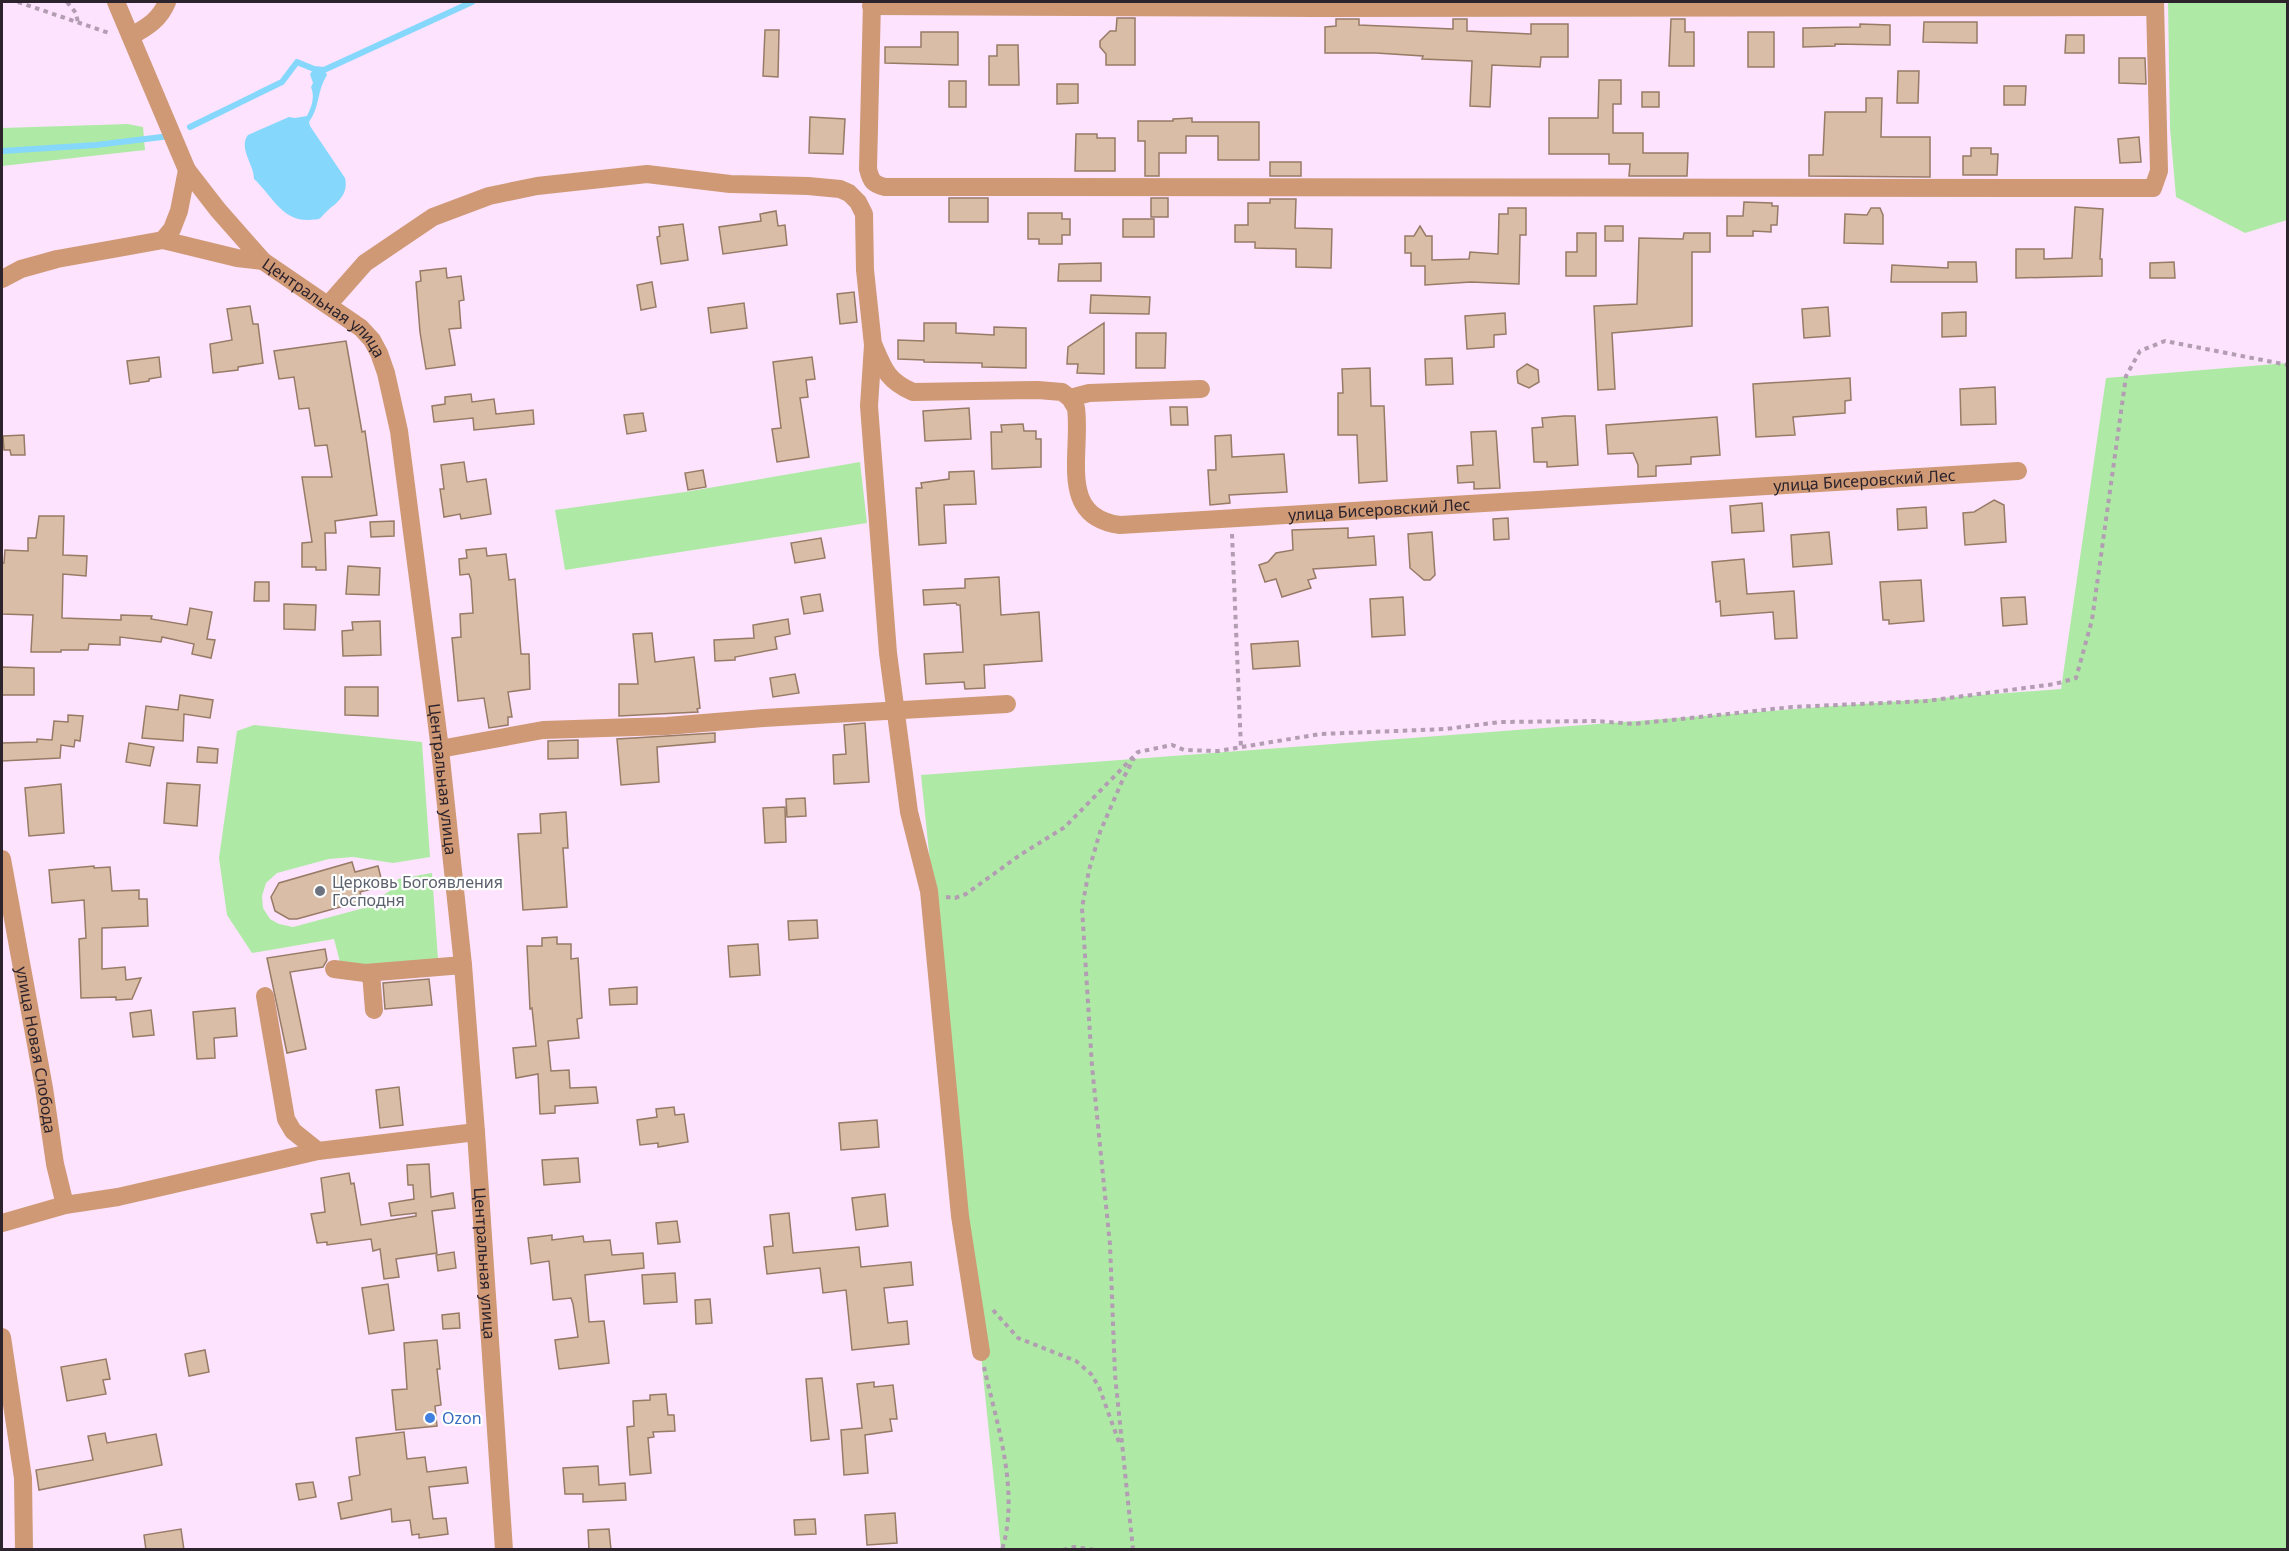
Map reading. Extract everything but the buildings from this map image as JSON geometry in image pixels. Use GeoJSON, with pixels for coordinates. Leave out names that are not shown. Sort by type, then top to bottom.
{"type":"FeatureCollection","features":[{"type":"Feature","properties":{"kind":"street","name":"Центральная улица"},"geometry":{"type":"LineString","coordinates":[[116,2],[187,170],[218,210],[263,261],[362,328],[372,340],[386,373],[404,465],[440,749],[463,965],[504,1550]]}},
{"type":"Feature","properties":{"kind":"street"},"geometry":{"type":"LineString","coordinates":[[131,36],[151,26],[167,2]]}},
{"type":"Feature","properties":{"kind":"street"},"geometry":{"type":"LineString","coordinates":[[871,4],[1316,8],[2155,4],[2159,171],[2153,188],[885,187],[871,181],[868,169],[871,4]]}},
{"type":"Feature","properties":{"kind":"street"},"geometry":{"type":"LineString","coordinates":[[163,240],[172,229],[179,211],[187,170]]}},
{"type":"Feature","properties":{"kind":"street"},"geometry":{"type":"LineString","coordinates":[[328,305],[365,263],[433,217],[489,196],[537,186],[648,174],[730,184],[808,186],[840,189],[854,198],[864,214],[865,270],[873,345],[870,406],[888,652],[909,812],[929,891],[959,1204],[981,1352]]}},
{"type":"Feature","properties":{"kind":"street"},"geometry":{"type":"LineString","coordinates":[[854,198],[871,181]]}},
{"type":"Feature","properties":{"kind":"street"},"geometry":{"type":"LineString","coordinates":[[2,279],[21,269],[57,258],[163,240],[237,258],[263,261]]}},
{"type":"Feature","properties":{"kind":"street"},"geometry":{"type":"LineString","coordinates":[[873,345],[885,372],[897,385],[913,392],[1038,390],[1062,392],[1070,398],[1089,393],[1201,389]]}},
{"type":"Feature","properties":{"kind":"street","name":"улица Бисеровский Лес"},"geometry":{"type":"LineString","coordinates":[[1070,398],[1076,408],[1077,491],[1084,508],[1092,515],[1105,523],[1120,525],[2018,471]]}},
{"type":"Feature","properties":{"kind":"street"},"geometry":{"type":"LineString","coordinates":[[440,749],[543,730],[666,726],[1007,704]]}},
{"type":"Feature","properties":{"kind":"street","name":"улица Новая Слобода"},"geometry":{"type":"LineString","coordinates":[[2,859],[44,1088],[55,1164],[65,1205]]}},
{"type":"Feature","properties":{"kind":"street"},"geometry":{"type":"LineString","coordinates":[[334,969],[371,973],[463,965]]}},
{"type":"Feature","properties":{"kind":"street"},"geometry":{"type":"LineString","coordinates":[[371,973],[374,1010]]}},
{"type":"Feature","properties":{"kind":"street"},"geometry":{"type":"LineString","coordinates":[[265,996],[286,1119],[293,1131],[318,1151]]}},
{"type":"Feature","properties":{"kind":"street"},"geometry":{"type":"LineString","coordinates":[[2,1223],[65,1205],[118,1197],[318,1151],[476,1132]]}},
{"type":"Feature","properties":{"kind":"street"},"geometry":{"type":"LineString","coordinates":[[2,1337],[23,1478],[24,1550]]}},
{"type":"Feature","properties":{"kind":"path"},"geometry":{"type":"LineString","coordinates":[[18,2],[111,33],[131,36]]}},
{"type":"Feature","properties":{"kind":"path"},"geometry":{"type":"LineString","coordinates":[[67,2],[76,13],[78,23]]}},
{"type":"Feature","properties":{"kind":"path"},"geometry":{"type":"LineString","coordinates":[[929,891],[939,897],[955,898],[966,894],[1020,855],[1065,827],[1138,752],[1172,745],[1184,750],[1218,751],[1320,734],[1446,729],[1500,722],[1596,721],[1634,724],[1792,707],[1926,701],[2055,684],[2076,678],[2092,620],[2126,376],[2140,351],[2165,341],[2288,365]]}},
{"type":"Feature","properties":{"kind":"path"},"geometry":{"type":"LineString","coordinates":[[1231,518],[1241,748]]}},
{"type":"Feature","properties":{"kind":"path"},"geometry":{"type":"LineString","coordinates":[[1133,1550],[1115,1374],[1110,1245],[1092,1066],[1082,908],[1089,870],[1101,832],[1123,779],[1138,752]]}},
{"type":"Feature","properties":{"kind":"path"},"geometry":{"type":"LineString","coordinates":[[989,1304],[1018,1338],[1076,1361],[1091,1374],[1100,1387],[1122,1451]]}},
{"type":"Feature","properties":{"kind":"path"},"geometry":{"type":"LineString","coordinates":[[981,1352],[1004,1459],[1009,1508],[1002,1550]]}},
{"type":"Feature","properties":{"kind":"path"},"geometry":{"type":"LineString","coordinates":[[1063,1550],[1074,1547],[1096,1550]]}},
{"type":"Feature","properties":{"kind":"green space"},"geometry":{"type":"Polygon","coordinates":[[[2168,2],[2287,2],[2287,220],[2245,233],[2176,197],[2170,128],[2168,2]]]}},
{"type":"Feature","properties":{"kind":"green space"},"geometry":{"type":"Polygon","coordinates":[[[128,124],[143,127],[145,150],[2,166],[2,128],[128,124]]]}},
{"type":"Feature","properties":{"kind":"green space"},"geometry":{"type":"Polygon","coordinates":[[[2287,363],[2287,1549],[1001,1549],[921,775],[2061,689],[2106,378],[2287,363]]]}},
{"type":"Feature","properties":{"kind":"green space"},"geometry":{"type":"Polygon","coordinates":[[[860,462],[867,523],[565,570],[555,510],[685,492],[860,462]]]}},
{"type":"Feature","properties":{"kind":"green space"},"geometry":{"type":"Polygon","coordinates":[[[254,725],[422,742],[430,857],[393,863],[353,857],[329,859],[277,873],[266,883],[262,896],[263,908],[270,919],[293,927],[364,908],[391,890],[398,879],[432,873],[438,959],[363,965],[340,962],[334,939],[252,953],[227,915],[219,858],[237,731],[254,725]]]}},
{"type":"Feature","properties":{"kind":"water"},"geometry":{"type":"Polygon","coordinates":[[[314,69],[324,70],[327,75],[309,122],[310,126],[345,178],[346,186],[344,194],[319,219],[310,220],[292,217],[284,212],[254,179],[245,140],[248,135],[289,117],[307,116],[312,105],[311,87],[313,83],[310,74],[314,69]]]}},
{"type":"Feature","properties":{"kind":"waterway"},"geometry":{"type":"LineString","coordinates":[[190,127],[282,82],[297,62],[314,69],[324,70],[472,2]]}},
{"type":"Feature","properties":{"kind":"waterway"},"geometry":{"type":"LineString","coordinates":[[2,151],[96,145],[170,136]]}},
{"type":"Feature","properties":{"kind":"place","name":"Церковь Богоявления Господня"},"geometry":{"type":"Point","coordinates":[320,891]}},
{"type":"Feature","properties":{"kind":"place","name":"Ozon"},"geometry":{"type":"Point","coordinates":[430,1418]}}]}
